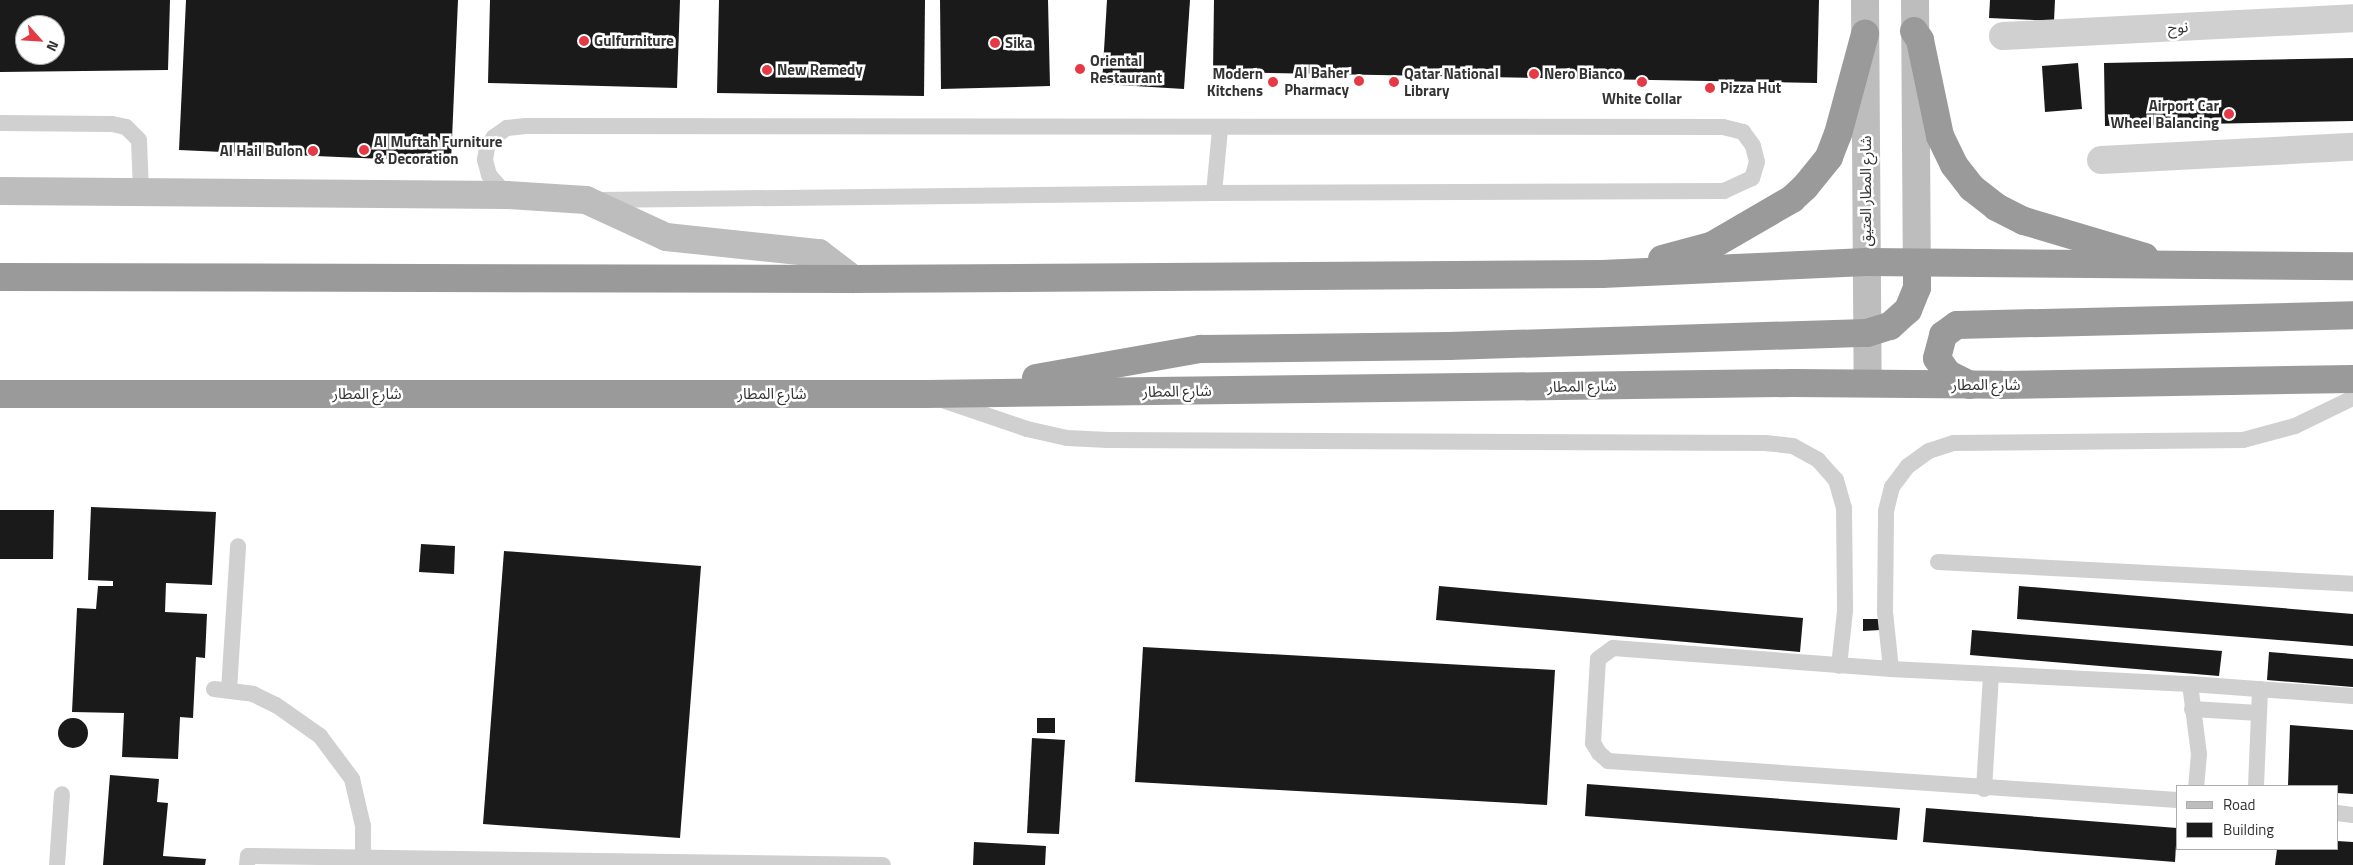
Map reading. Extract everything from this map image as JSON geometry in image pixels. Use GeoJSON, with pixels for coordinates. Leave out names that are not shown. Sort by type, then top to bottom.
{"type":"FeatureCollection","features":[{"type":"Feature","properties":{"kind":"highway"},"geometry":{"type":"LineString","coordinates":[[1914,31],[1920,40],[1940,136],[1954,165],[1972,188],[1996,207],[2024,221],[2175,266]]}},
{"type":"Feature","properties":{"kind":"highway"},"geometry":{"type":"LineString","coordinates":[[1602,274],[1711,246],[1792,199],[1829,157],[1842,122],[1865,34]]}},
{"type":"Feature","properties":{"kind":"highway"},"geometry":{"type":"LineString","coordinates":[[0,277],[853,279],[1602,274],[1866,262],[1917,264],[2353,266]]}},
{"type":"Feature","properties":{"kind":"highway"},"geometry":{"type":"LineString","coordinates":[[926,394],[1083,372],[1156,354],[1201,349],[1449,346],[1867,333],[1890,326],[1908,310],[1917,288],[1917,264]]}},
{"type":"Feature","properties":{"kind":"highway"},"geometry":{"type":"LineString","coordinates":[[1970,385],[1948,374],[1937,358],[1943,335],[1957,325],[2353,315]]}},
{"type":"Feature","properties":{"kind":"highway","name":"شارع المطار"},"geometry":{"type":"LineString","coordinates":[[0,394],[926,394],[1868,383],[1970,385],[2353,379]]}},
{"type":"Feature","properties":{"kind":"street","name":"شارع المطار العتيق"},"geometry":{"type":"LineString","coordinates":[[1866,0],[1868,383]]}},
{"type":"Feature","properties":{"kind":"street"},"geometry":{"type":"LineString","coordinates":[[1915,0],[1917,264]]}},
{"type":"Feature","properties":{"kind":"street","name":"نوح"},"geometry":{"type":"LineString","coordinates":[[2003,36],[2246,12],[2353,18]]}},
{"type":"Feature","properties":{"kind":"street"},"geometry":{"type":"LineString","coordinates":[[2101,160],[2353,147]]}},
{"type":"Feature","properties":{"kind":"street"},"geometry":{"type":"LineString","coordinates":[[0,190],[141,193],[507,195],[586,200],[666,237],[819,253],[853,279]]}},
{"type":"Feature","properties":{"kind":"lane"},"geometry":{"type":"LineString","coordinates":[[0,123],[112,124],[126,128],[139,140],[141,193]]}},
{"type":"Feature","properties":{"kind":"lane"},"geometry":{"type":"LineString","coordinates":[[507,195],[489,175],[485,160],[487,148],[494,137],[507,128],[526,126],[1220,129],[1723,127],[1742,132],[1753,146],[1757,162],[1752,178],[1724,191],[1214,193],[586,200]]}},
{"type":"Feature","properties":{"kind":"lane"},"geometry":{"type":"LineString","coordinates":[[1214,193],[1220,129]]}},
{"type":"Feature","properties":{"kind":"lane"},"geometry":{"type":"LineString","coordinates":[[926,394],[1027,430],[1067,438],[1108,440],[1765,443],[1793,446],[1818,460],[1836,480],[1844,508],[1845,611],[1839,666]]}},
{"type":"Feature","properties":{"kind":"lane"},"geometry":{"type":"LineString","coordinates":[[1891,669],[1886,612],[1886,511],[1892,487],[1908,466],[1929,451],[1954,443],[2243,440],[2296,426],[2353,398]]}},
{"type":"Feature","properties":{"kind":"lane"},"geometry":{"type":"LineString","coordinates":[[238,546],[222,690],[253,694],[276,705],[320,736],[341,760],[352,779],[363,826],[363,858]]}},
{"type":"Feature","properties":{"kind":"lane"},"geometry":{"type":"LineString","coordinates":[[1938,562],[2353,584]]}},
{"type":"Feature","properties":{"kind":"lane"},"geometry":{"type":"LineString","coordinates":[[2176,800],[1984,789],[1608,761],[1599,753],[1593,743],[1598,659],[1613,648],[1839,666],[2190,684],[2353,696]]}},
{"type":"Feature","properties":{"kind":"lane"},"geometry":{"type":"LineString","coordinates":[[1984,789],[1991,674]]}},
{"type":"Feature","properties":{"kind":"lane"},"geometry":{"type":"LineString","coordinates":[[2190,684],[2192,709],[2200,754],[2196,785]]}},
{"type":"Feature","properties":{"kind":"lane"},"geometry":{"type":"LineString","coordinates":[[2256,785],[2260,689]]}},
{"type":"Feature","properties":{"kind":"lane"},"geometry":{"type":"LineString","coordinates":[[2192,709],[2259,713]]}},
{"type":"Feature","properties":{"kind":"lane"},"geometry":{"type":"LineString","coordinates":[[57,865],[62,794]]}},
{"type":"Feature","properties":{"kind":"lane"},"geometry":{"type":"LineString","coordinates":[[2338,814],[2353,815]]}},
{"type":"Feature","properties":{"kind":"lane"},"geometry":{"type":"LineString","coordinates":[[247,865],[248,856],[884,865]]}},
{"type":"Feature","properties":{"kind":"building"},"geometry":{"type":"Polygon","coordinates":[[[0,0],[170,0],[168,70],[0,72],[0,0]]]}},
{"type":"Feature","properties":{"kind":"building"},"geometry":{"type":"Polygon","coordinates":[[[186,0],[458,0],[451,162],[179,150],[186,0]]]}},
{"type":"Feature","properties":{"kind":"building","name":"Gulfurniture"},"geometry":{"type":"Polygon","coordinates":[[[490,0],[680,0],[677,88],[488,83],[490,0]]]}},
{"type":"Feature","properties":{"kind":"building"},"geometry":{"type":"Polygon","coordinates":[[[719,0],[925,0],[924,96],[717,93],[719,0]]]}},
{"type":"Feature","properties":{"kind":"building","name":"Sika"},"geometry":{"type":"Polygon","coordinates":[[[940,0],[1048,0],[1050,86],[941,89],[940,0]]]}},
{"type":"Feature","properties":{"kind":"building"},"geometry":{"type":"Polygon","coordinates":[[[1107,0],[1190,0],[1184,89],[1102,84],[1107,0]]]}},
{"type":"Feature","properties":{"kind":"building"},"geometry":{"type":"Polygon","coordinates":[[[1214,0],[1819,0],[1817,83],[1213,72],[1214,0]]]}},
{"type":"Feature","properties":{"kind":"building"},"geometry":{"type":"Polygon","coordinates":[[[1990,0],[2055,0],[2054,21],[1989,18],[1990,0]]]}},
{"type":"Feature","properties":{"kind":"building"},"geometry":{"type":"Polygon","coordinates":[[[2353,58],[2353,121],[2105,126],[2104,63],[2353,58]]]}},
{"type":"Feature","properties":{"kind":"building"},"geometry":{"type":"Polygon","coordinates":[[[2078,63],[2082,109],[2045,112],[2042,66],[2078,63]]]}},
{"type":"Feature","properties":{"kind":"building"},"geometry":{"type":"Polygon","coordinates":[[[91,507],[216,512],[212,585],[166,583],[165,612],[207,614],[205,658],[196,657],[193,718],[180,717],[178,759],[122,757],[124,713],[72,712],[77,608],[96,609],[98,586],[113,586],[113,581],[88,580],[91,507]]]}},
{"type":"Feature","properties":{"kind":"building"},"geometry":{"type":"Polygon","coordinates":[[[0,510],[54,510],[53,559],[0,559],[0,510]]]}},
{"type":"Feature","properties":{"kind":"building"},"geometry":{"type":"Polygon","coordinates":[[[421,544],[455,546],[454,574],[419,572],[421,544]]]}},
{"type":"Feature","properties":{"kind":"building"},"geometry":{"type":"Polygon","coordinates":[[[504,551],[701,566],[680,838],[483,824],[504,551]]]}},
{"type":"Feature","properties":{"kind":"building"},"geometry":{"type":"Polygon","coordinates":[[[1439,586],[1803,618],[1800,652],[1436,620],[1439,586]]]}},
{"type":"Feature","properties":{"kind":"building"},"geometry":{"type":"Polygon","coordinates":[[[2019,586],[2353,614],[2353,646],[2017,619],[2019,586]]]}},
{"type":"Feature","properties":{"kind":"building"},"geometry":{"type":"Polygon","coordinates":[[[1863,619],[1878,619],[1880,630],[1863,631],[1863,619]]]}},
{"type":"Feature","properties":{"kind":"building"},"geometry":{"type":"Polygon","coordinates":[[[1972,630],[2222,651],[2219,676],[1970,655],[1972,630]]]}},
{"type":"Feature","properties":{"kind":"building"},"geometry":{"type":"Polygon","coordinates":[[[1143,647],[1555,670],[1547,805],[1135,782],[1143,647]]]}},
{"type":"Feature","properties":{"kind":"building"},"geometry":{"type":"Polygon","coordinates":[[[2269,652],[2353,659],[2353,687],[2267,680],[2269,652]]]}},
{"type":"Feature","properties":{"kind":"building"},"geometry":{"type":"Polygon","coordinates":[[[73,718],[84,722],[88,733],[84,744],[73,748],[62,744],[58,733],[62,722],[73,718]]]}},
{"type":"Feature","properties":{"kind":"building"},"geometry":{"type":"Polygon","coordinates":[[[1037,718],[1055,718],[1055,733],[1037,733],[1037,718]]]}},
{"type":"Feature","properties":{"kind":"building"},"geometry":{"type":"Polygon","coordinates":[[[2290,725],[2353,730],[2353,794],[2338,793],[2338,785],[2288,785],[2290,725]]]}},
{"type":"Feature","properties":{"kind":"building"},"geometry":{"type":"Polygon","coordinates":[[[1032,738],[1065,740],[1059,834],[1027,833],[1032,738]]]}},
{"type":"Feature","properties":{"kind":"building"},"geometry":{"type":"Polygon","coordinates":[[[110,775],[159,779],[157,802],[168,803],[163,856],[206,859],[205,865],[103,865],[110,775]]]}},
{"type":"Feature","properties":{"kind":"building"},"geometry":{"type":"Polygon","coordinates":[[[1587,784],[1900,808],[1897,840],[1585,816],[1587,784]]]}},
{"type":"Feature","properties":{"kind":"building"},"geometry":{"type":"Polygon","coordinates":[[[1926,808],[2176,828],[2175,862],[1923,842],[1926,808]]]}},
{"type":"Feature","properties":{"kind":"building"},"geometry":{"type":"Polygon","coordinates":[[[2338,841],[2353,842],[2353,865],[2275,865],[2277,850],[2338,850],[2338,841]]]}},
{"type":"Feature","properties":{"kind":"building"},"geometry":{"type":"Polygon","coordinates":[[[974,842],[1046,846],[1045,865],[973,865],[974,842]]]}},
{"type":"Feature","properties":{"kind":"place","name":"Gulfurniture"},"geometry":{"type":"Point","coordinates":[584,41]}},
{"type":"Feature","properties":{"kind":"place","name":"Sika"},"geometry":{"type":"Point","coordinates":[995,43]}},
{"type":"Feature","properties":{"kind":"place","name":"Oriental Restaurant"},"geometry":{"type":"Point","coordinates":[1080,69]}},
{"type":"Feature","properties":{"kind":"place","name":"New Remedy"},"geometry":{"type":"Point","coordinates":[767,70]}},
{"type":"Feature","properties":{"kind":"place","name":"Nero Bianco"},"geometry":{"type":"Point","coordinates":[1534,74]}},
{"type":"Feature","properties":{"kind":"place","name":"Al Baher Pharmacy"},"geometry":{"type":"Point","coordinates":[1359,81]}},
{"type":"Feature","properties":{"kind":"place","name":"Modern Kitchens"},"geometry":{"type":"Point","coordinates":[1273,82]}},
{"type":"Feature","properties":{"kind":"place","name":"Qatar National Library"},"geometry":{"type":"Point","coordinates":[1394,82]}},
{"type":"Feature","properties":{"kind":"place","name":"White Collar"},"geometry":{"type":"Point","coordinates":[1642,82]}},
{"type":"Feature","properties":{"kind":"place","name":"Pizza Hut"},"geometry":{"type":"Point","coordinates":[1710,88]}},
{"type":"Feature","properties":{"kind":"place","name":"Airport Car Wheel Balancing"},"geometry":{"type":"Point","coordinates":[2229,114]}},
{"type":"Feature","properties":{"kind":"place","name":"Al Muftah Furniture & Decoration"},"geometry":{"type":"Point","coordinates":[364,150]}},
{"type":"Feature","properties":{"kind":"place","name":"Al Hail Bulon"},"geometry":{"type":"Point","coordinates":[313,151]}}]}
